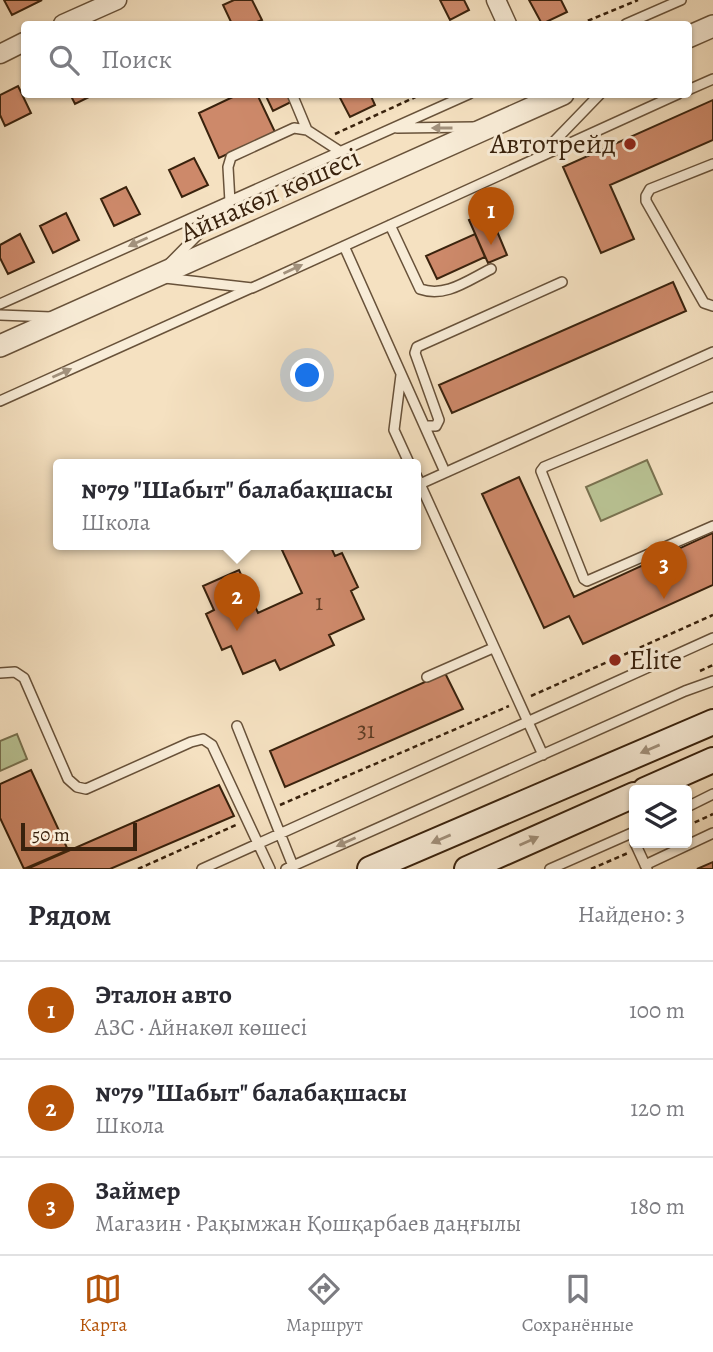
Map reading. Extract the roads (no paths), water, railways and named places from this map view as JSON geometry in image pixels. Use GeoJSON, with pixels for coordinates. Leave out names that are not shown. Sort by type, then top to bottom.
{"type":"FeatureCollection","features":[{"type":"Feature","properties":{"kind":"main road"},"geometry":{"type":"LineString","coordinates":[[370,869],[713,722]]}},
{"type":"Feature","properties":{"kind":"main road"},"geometry":{"type":"LineString","coordinates":[[656,785],[713,760]]}},
{"type":"Feature","properties":{"kind":"main road"},"geometry":{"type":"LineString","coordinates":[[467,869],[629,797]]}},
{"type":"Feature","properties":{"kind":"street"},"geometry":{"type":"LineString","coordinates":[[67,21],[90,5],[117,0]]}},
{"type":"Feature","properties":{"kind":"street"},"geometry":{"type":"LineString","coordinates":[[495,0],[506,21]]}},
{"type":"Feature","properties":{"kind":"street"},"geometry":{"type":"LineString","coordinates":[[692,35],[713,26]]}},
{"type":"Feature","properties":{"kind":"street"},"geometry":{"type":"LineString","coordinates":[[0,54],[21,44]]}},
{"type":"Feature","properties":{"kind":"street","name":"Айнакөл көшесі"},"geometry":{"type":"LineString","coordinates":[[0,346],[554,98]]}},
{"type":"Feature","properties":{"kind":"lane"},"geometry":{"type":"LineString","coordinates":[[633,21],[681,0]]}},
{"type":"Feature","properties":{"kind":"lane"},"geometry":{"type":"LineString","coordinates":[[692,88],[713,79]]}},
{"type":"Feature","properties":{"kind":"lane"},"geometry":{"type":"LineString","coordinates":[[294,98],[307,130]]}},
{"type":"Feature","properties":{"kind":"lane"},"geometry":{"type":"LineString","coordinates":[[0,304],[460,98]]}},
{"type":"Feature","properties":{"kind":"lane"},"geometry":{"type":"LineString","coordinates":[[540,156],[596,98]]}},
{"type":"Feature","properties":{"kind":"lane"},"geometry":{"type":"LineString","coordinates":[[0,401],[669,98]]}},
{"type":"Feature","properties":{"kind":"lane"},"geometry":{"type":"LineString","coordinates":[[394,128],[490,127]]}},
{"type":"Feature","properties":{"kind":"lane"},"geometry":{"type":"LineString","coordinates":[[156,277],[230,202],[231,158],[294,128],[307,130],[341,152]]}},
{"type":"Feature","properties":{"kind":"lane"},"geometry":{"type":"LineString","coordinates":[[713,164],[650,189],[646,196],[646,201],[704,303],[713,306]]}},
{"type":"Feature","properties":{"kind":"lane"},"geometry":{"type":"LineString","coordinates":[[390,225],[420,289],[432,293],[444,292],[491,269]]}},
{"type":"Feature","properties":{"kind":"lane"},"geometry":{"type":"LineString","coordinates":[[344,246],[445,472]]}},
{"type":"Feature","properties":{"kind":"lane"},"geometry":{"type":"LineString","coordinates":[[156,277],[252,288]]}},
{"type":"Feature","properties":{"kind":"lane"},"geometry":{"type":"LineString","coordinates":[[425,426],[436,426],[439,419],[415,353],[416,346],[562,282]]}},
{"type":"Feature","properties":{"kind":"lane"},"geometry":{"type":"LineString","coordinates":[[0,315],[64,318]]}},
{"type":"Feature","properties":{"kind":"lane"},"geometry":{"type":"LineString","coordinates":[[421,478],[445,472],[713,352]]}},
{"type":"Feature","properties":{"kind":"lane"},"geometry":{"type":"LineString","coordinates":[[401,374],[394,430],[407,459]]}},
{"type":"Feature","properties":{"kind":"lane"},"geometry":{"type":"LineString","coordinates":[[713,397],[544,467],[541,471],[587,581],[713,526]]}},
{"type":"Feature","properties":{"kind":"lane"},"geometry":{"type":"LineString","coordinates":[[421,486],[543,755]]}},
{"type":"Feature","properties":{"kind":"lane"},"geometry":{"type":"LineString","coordinates":[[202,869],[713,638]]}},
{"type":"Feature","properties":{"kind":"lane"},"geometry":{"type":"LineString","coordinates":[[427,677],[493,648]]}},
{"type":"Feature","properties":{"kind":"lane"},"geometry":{"type":"LineString","coordinates":[[0,673],[15,672],[24,678],[68,779],[77,787],[86,789],[191,742],[203,739],[212,745],[270,869]]}},
{"type":"Feature","properties":{"kind":"lane"},"geometry":{"type":"LineString","coordinates":[[236,726],[280,834],[289,867],[713,681]]}},
{"type":"Feature","properties":{"kind":"lane"},"geometry":{"type":"LineString","coordinates":[[692,804],[713,794]]}},
{"type":"Feature","properties":{"kind":"lane"},"geometry":{"type":"LineString","coordinates":[[639,848],[646,867],[713,833]]}},
{"type":"Feature","properties":{"kind":"lane"},"geometry":{"type":"LineString","coordinates":[[550,869],[629,841]]}},
{"type":"Feature","properties":{"kind":"place","name":"Автотрейд"},"geometry":{"type":"Point","coordinates":[630,144]}},
{"type":"Feature","properties":{"kind":"place","name":"Эталон авто"},"geometry":{"type":"Point","coordinates":[491,245]}},
{"type":"Feature","properties":{"kind":"place","name":"Займер"},"geometry":{"type":"Point","coordinates":[664,599]}},
{"type":"Feature","properties":{"kind":"place","name":"№79 \"Шабыт\" балабақшасы"},"geometry":{"type":"Point","coordinates":[237,631]}},
{"type":"Feature","properties":{"kind":"place","name":"Elite"},"geometry":{"type":"Point","coordinates":[615,660]}}]}
